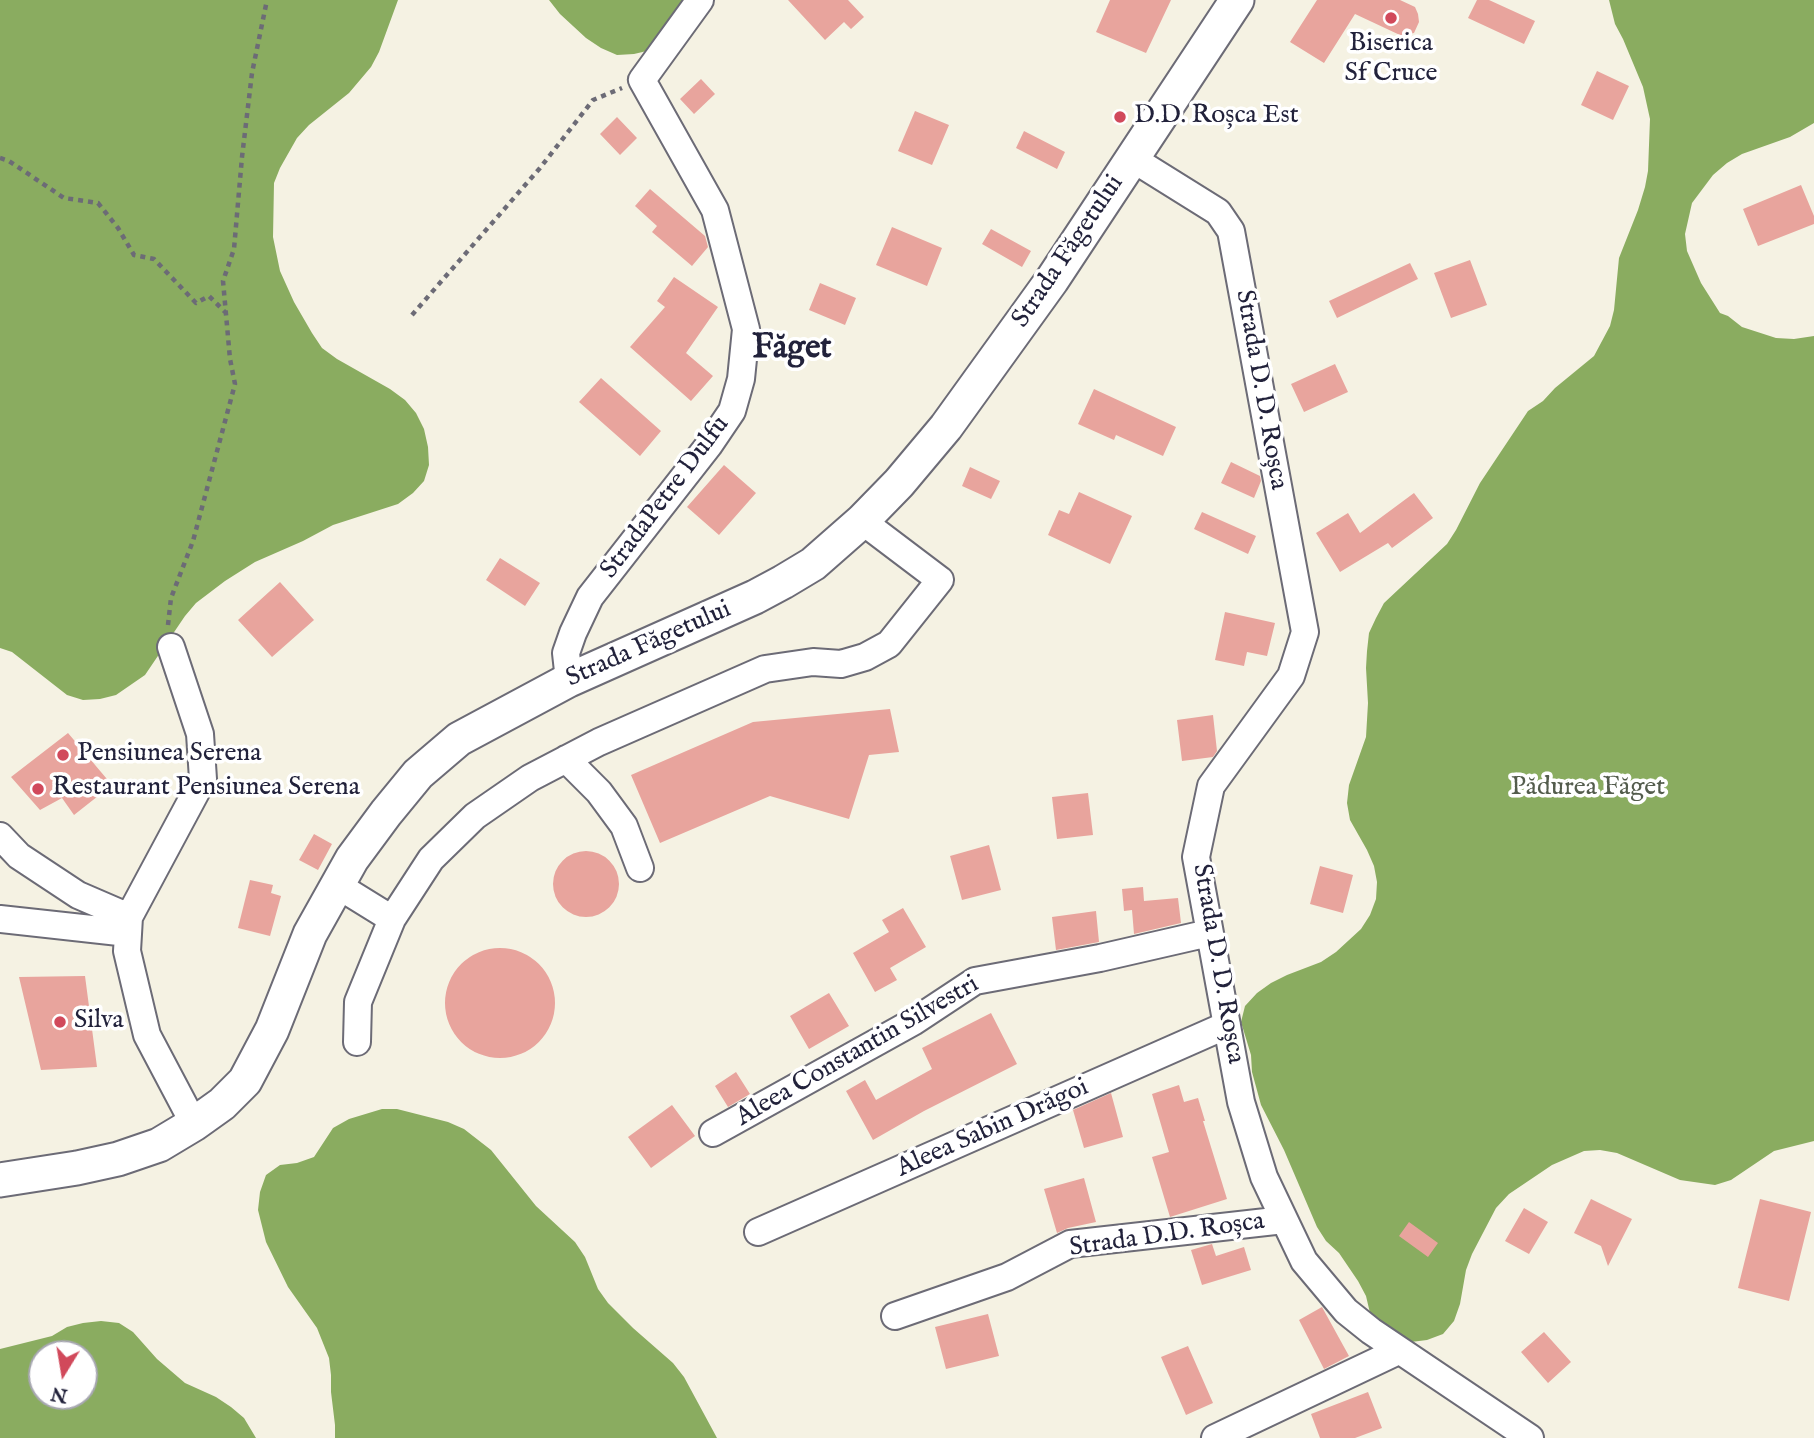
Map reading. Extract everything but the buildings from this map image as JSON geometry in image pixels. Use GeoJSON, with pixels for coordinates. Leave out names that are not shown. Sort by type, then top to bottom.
{"type":"FeatureCollection","features":[{"type":"Feature","properties":{"kind":"main road","name":"Strada Făgetului"},"geometry":{"type":"LineString","coordinates":[[0,1180],[118,1159],[159,1145],[222,1104],[244,1081],[272,1030],[310,934],[352,859],[418,774],[459,739],[569,680],[765,592],[813,564],[862,521],[899,483],[946,427],[1052,280],[1237,0]]}},
{"type":"Feature","properties":{"kind":"street"},"geometry":{"type":"LineString","coordinates":[[642,80],[699,0]]}},
{"type":"Feature","properties":{"kind":"street","name":"StradaPetre Dulfu"},"geometry":{"type":"LineString","coordinates":[[569,680],[566,653],[572,632],[590,597],[709,445],[732,411],[741,379],[746,330],[716,210],[642,80]]}},
{"type":"Feature","properties":{"kind":"street","name":"Strada D. D. Roșca"},"geometry":{"type":"LineString","coordinates":[[1133,159],[1217,212],[1231,231],[1305,632],[1291,676],[1211,786],[1196,858],[1241,1102],[1264,1177],[1304,1261],[1346,1311],[1398,1350],[1530,1438]]}},
{"type":"Feature","properties":{"kind":"street"},"geometry":{"type":"LineString","coordinates":[[357,1042],[358,1002],[392,919],[431,859],[475,816],[530,778],[599,741],[765,669],[813,662],[841,664],[865,657],[889,644],[940,580],[862,521]]}},
{"type":"Feature","properties":{"kind":"street"},"geometry":{"type":"LineString","coordinates":[[171,647],[200,734],[203,779],[128,925],[127,951],[147,1035],[194,1124]]}},
{"type":"Feature","properties":{"kind":"street"},"geometry":{"type":"LineString","coordinates":[[566,759],[599,792],[624,826],[640,868]]}},
{"type":"Feature","properties":{"kind":"street"},"geometry":{"type":"LineString","coordinates":[[0,836],[19,856],[128,925]]}},
{"type":"Feature","properties":{"kind":"street"},"geometry":{"type":"LineString","coordinates":[[337,885],[392,919]]}},
{"type":"Feature","properties":{"kind":"street"},"geometry":{"type":"LineString","coordinates":[[0,919],[128,925]]}},
{"type":"Feature","properties":{"kind":"street","name":"Aleea Constantin Silvestri"},"geometry":{"type":"LineString","coordinates":[[713,1133],[913,1022],[975,981],[1100,958],[1209,933]]}},
{"type":"Feature","properties":{"kind":"street","name":"Aleea Sabin Drăgoi"},"geometry":{"type":"LineString","coordinates":[[758,1232],[1227,1025]]}},
{"type":"Feature","properties":{"kind":"street","name":"Strada D.D. Roșca"},"geometry":{"type":"LineString","coordinates":[[895,1316],[1007,1278],[1070,1244],[1284,1220]]}},
{"type":"Feature","properties":{"kind":"street"},"geometry":{"type":"LineString","coordinates":[[1214,1438],[1398,1350]]}},
{"type":"Feature","properties":{"kind":"path"},"geometry":{"type":"LineString","coordinates":[[171,647],[167,628],[171,598],[193,541],[235,384],[223,281],[234,249],[252,73],[267,0]]}},
{"type":"Feature","properties":{"kind":"path"},"geometry":{"type":"LineString","coordinates":[[412,314],[540,167],[593,100],[642,80]]}},
{"type":"Feature","properties":{"kind":"path"},"geometry":{"type":"LineString","coordinates":[[0,158],[9,161],[64,198],[98,204],[118,228],[134,255],[154,259],[196,303],[209,296],[226,313]]}},
{"type":"Feature","properties":{"kind":"green space"},"geometry":{"type":"Polygon","coordinates":[[[0,0],[398,0],[371,67],[349,93],[297,138],[280,168],[274,183],[273,237],[280,271],[294,302],[322,348],[390,389],[416,413],[424,429],[428,447],[429,465],[424,481],[398,504],[333,525],[255,562],[225,581],[196,603],[145,675],[116,695],[100,699],[83,700],[67,695],[12,652],[0,648],[0,0]]]}},
{"type":"Feature","properties":{"kind":"green space"},"geometry":{"type":"Polygon","coordinates":[[[549,0],[710,0],[651,50],[617,55],[586,38],[549,0]]]}},
{"type":"Feature","properties":{"kind":"green space","name":"Pădurea Făget"},"geometry":{"type":"Polygon","coordinates":[[[1609,0],[1814,0],[1814,123],[1790,137],[1742,154],[1713,175],[1692,203],[1685,234],[1687,251],[1701,283],[1720,313],[1742,327],[1776,338],[1814,336],[1814,1141],[1774,1151],[1731,1180],[1715,1185],[1680,1180],[1617,1153],[1600,1150],[1584,1151],[1552,1165],[1509,1194],[1496,1208],[1466,1270],[1454,1321],[1443,1334],[1411,1342],[1394,1336],[1370,1313],[1366,1296],[1358,1281],[1317,1227],[1284,1150],[1261,1105],[1241,1022],[1245,1006],[1257,993],[1271,983],[1321,962],[1336,952],[1361,929],[1376,899],[1374,866],[1350,820],[1347,803],[1349,785],[1366,737],[1367,651],[1369,633],[1376,618],[1384,603],[1447,544],[1480,483],[1528,411],[1594,356],[1610,326],[1619,258],[1645,187],[1650,119],[1643,87],[1615,24],[1609,0]]]}},
{"type":"Feature","properties":{"kind":"green space"},"geometry":{"type":"Polygon","coordinates":[[[382,1109],[397,1109],[448,1122],[464,1129],[491,1150],[536,1206],[575,1242],[585,1257],[598,1289],[608,1303],[673,1363],[684,1377],[717,1438],[335,1438],[329,1358],[317,1328],[288,1287],[266,1242],[258,1210],[260,1192],[266,1175],[280,1165],[314,1157],[333,1128],[349,1119],[382,1109]]]}},
{"type":"Feature","properties":{"kind":"green space"},"geometry":{"type":"Polygon","coordinates":[[[101,1321],[119,1323],[133,1332],[157,1359],[185,1383],[231,1407],[244,1418],[256,1438],[0,1438],[0,1349],[28,1342],[28,1410],[98,1410],[98,1340],[36,1340],[52,1336],[67,1327],[101,1321]]]}},
{"type":"Feature","properties":{"kind":"place","name":"Biserica Sf Cruce"},"geometry":{"type":"Point","coordinates":[1391,18]}},
{"type":"Feature","properties":{"kind":"place","name":"D.D. Roșca Est"},"geometry":{"type":"Point","coordinates":[1120,117]}},
{"type":"Feature","properties":{"kind":"place","name":"Pensiunea Serena"},"geometry":{"type":"Point","coordinates":[63,755]}},
{"type":"Feature","properties":{"kind":"place","name":"Restaurant Pensiunea Serena"},"geometry":{"type":"Point","coordinates":[38,789]}},
{"type":"Feature","properties":{"kind":"place","name":"Silva"},"geometry":{"type":"Point","coordinates":[60,1022]}},
{"type":"Feature","properties":{"kind":"district","name":"Făget"},"geometry":{"type":"Point","coordinates":[792,350]}}]}
